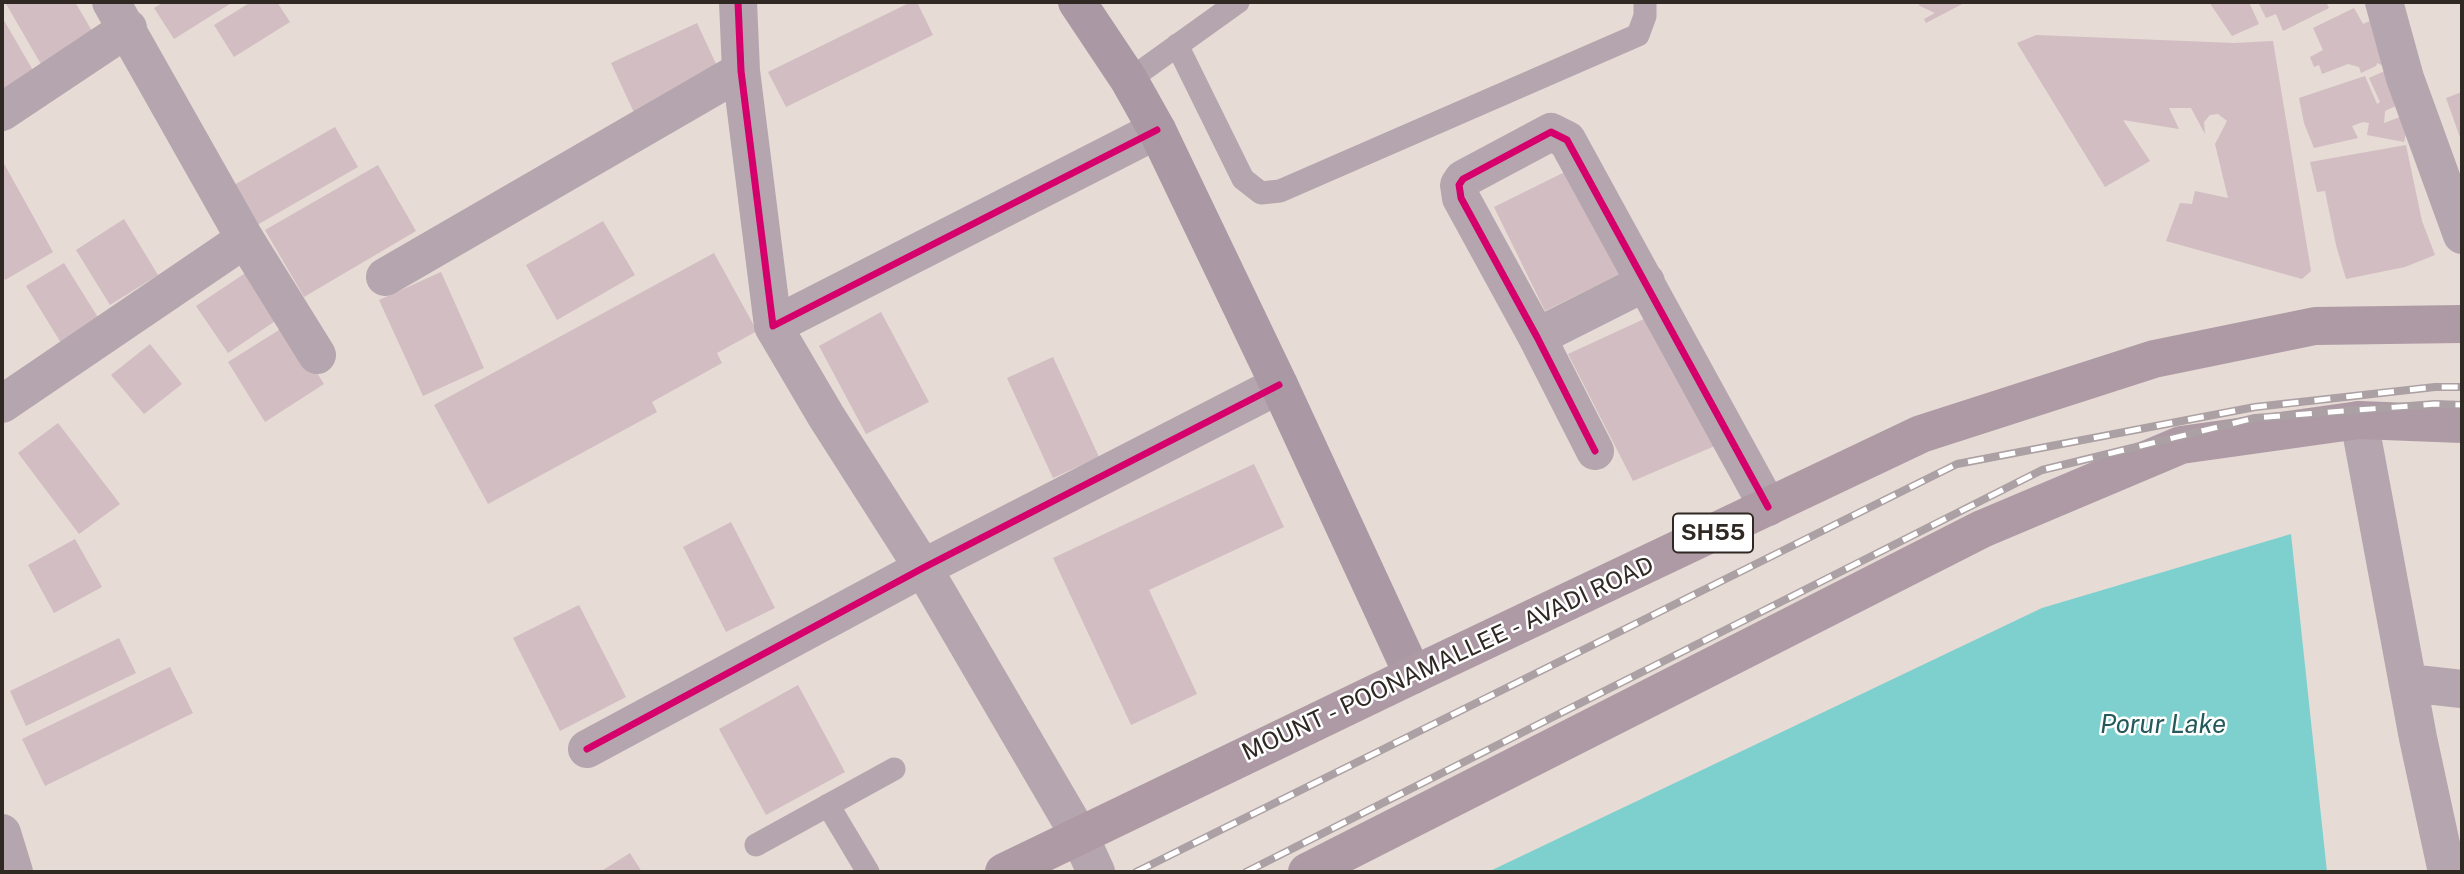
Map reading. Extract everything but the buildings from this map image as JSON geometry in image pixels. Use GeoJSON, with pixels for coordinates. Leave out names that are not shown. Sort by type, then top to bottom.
{"type":"FeatureCollection","features":[{"type":"Feature","properties":{"kind":"main road","name":"MOUNT - POONAMALLEE - AVADI ROAD"},"geometry":{"type":"LineString","coordinates":[[1004,872],[1921,434],[2154,359],[2315,326],[2462,324]]}},
{"type":"Feature","properties":{"kind":"main road"},"geometry":{"type":"LineString","coordinates":[[1307,872],[1982,529],[2181,445],[2359,420],[2462,424]]}},
{"type":"Feature","properties":{"kind":"street"},"geometry":{"type":"LineString","coordinates":[[738,2],[741,71],[773,326],[825,416],[923,568],[1079,835],[1096,872]]}},
{"type":"Feature","properties":{"kind":"street"},"geometry":{"type":"LineString","coordinates":[[1077,2],[1129,80],[1157,130],[1413,675]]}},
{"type":"Feature","properties":{"kind":"street"},"geometry":{"type":"LineString","coordinates":[[2384,2],[2405,78],[2462,235]]}},
{"type":"Feature","properties":{"kind":"street"},"geometry":{"type":"LineString","coordinates":[[2,112],[120,15],[245,239],[317,355]]}},
{"type":"Feature","properties":{"kind":"street"},"geometry":{"type":"LineString","coordinates":[[385,277],[741,71]]}},
{"type":"Feature","properties":{"kind":"street"},"geometry":{"type":"LineString","coordinates":[[773,326],[1157,130]]}},
{"type":"Feature","properties":{"kind":"street"},"geometry":{"type":"LineString","coordinates":[[1595,452],[1461,198],[1460,185],[1463,179],[1551,132],[1567,140],[1768,507]]}},
{"type":"Feature","properties":{"kind":"street"},"geometry":{"type":"LineString","coordinates":[[2,404],[245,239]]}},
{"type":"Feature","properties":{"kind":"street"},"geometry":{"type":"LineString","coordinates":[[1536,337],[1646,282]]}},
{"type":"Feature","properties":{"kind":"street"},"geometry":{"type":"LineString","coordinates":[[587,749],[923,568],[1279,385]]}},
{"type":"Feature","properties":{"kind":"street"},"geometry":{"type":"LineString","coordinates":[[2359,420],[2446,872]]}},
{"type":"Feature","properties":{"kind":"street"},"geometry":{"type":"LineString","coordinates":[[2408,683],[2462,690]]}},
{"type":"Feature","properties":{"kind":"street"},"geometry":{"type":"LineString","coordinates":[[2,833],[14,872]]}},
{"type":"Feature","properties":{"kind":"lane"},"geometry":{"type":"LineString","coordinates":[[1129,80],[1238,2]]}},
{"type":"Feature","properties":{"kind":"lane"},"geometry":{"type":"LineString","coordinates":[[1177,45],[1243,179],[1261,192],[1270,192],[1293,185],[1638,35],[1645,16],[1645,2]]}},
{"type":"Feature","properties":{"kind":"lane"},"geometry":{"type":"LineString","coordinates":[[756,845],[894,769]]}},
{"type":"Feature","properties":{"kind":"lane"},"geometry":{"type":"LineString","coordinates":[[828,805],[867,872]]}},
{"type":"Feature","properties":{"kind":"water","name":"Porur Lake"},"geometry":{"type":"Polygon","coordinates":[[[2291,534],[2327,872],[1488,872],[2042,608],[2291,534]]]}},
{"type":"Feature","properties":{"kind":"railway"},"geometry":{"type":"LineString","coordinates":[[1136,872],[1957,464],[2255,407],[2435,387],[2462,387]]}},
{"type":"Feature","properties":{"kind":"railway"},"geometry":{"type":"LineString","coordinates":[[1246,872],[2042,470],[2255,418],[2435,404],[2462,405]]}},
{"type":"Feature","properties":{"kind":"cycle path"},"geometry":{"type":"LineString","coordinates":[[738,2],[741,71],[773,326],[1157,130]]}},
{"type":"Feature","properties":{"kind":"cycle path"},"geometry":{"type":"LineString","coordinates":[[1595,451],[1537,337],[1461,198],[1459,185],[1463,179],[1551,132],[1567,140],[1768,507]]}},
{"type":"Feature","properties":{"kind":"cycle path"},"geometry":{"type":"LineString","coordinates":[[587,749],[923,568],[1279,385]]}}]}
